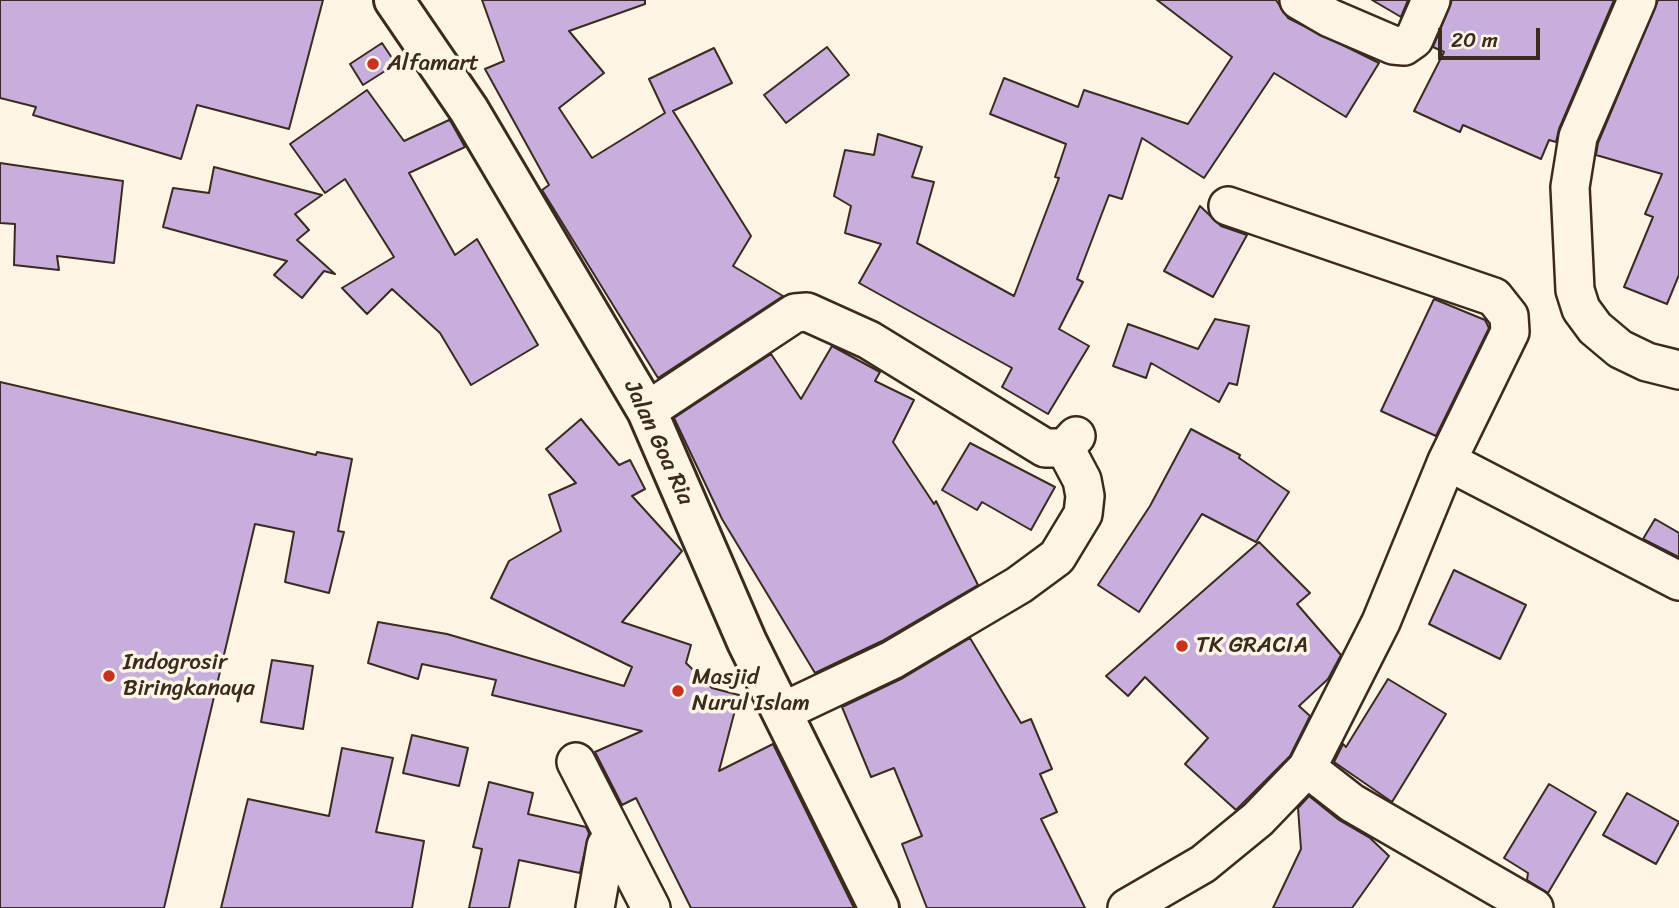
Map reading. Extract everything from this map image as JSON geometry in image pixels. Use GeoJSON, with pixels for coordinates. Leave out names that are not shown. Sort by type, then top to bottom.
{"type":"FeatureCollection","features":[{"type":"Feature","properties":{"kind":"main road","name":"Jalan Goa Ria"},"geometry":{"type":"LineString","coordinates":[[395,0],[469,110],[647,411],[747,642],[879,908]]}},
{"type":"Feature","properties":{"kind":"street"},"geometry":{"type":"LineString","coordinates":[[1299,0],[1330,18],[1393,45],[1404,47],[1414,39],[1431,0]]}},
{"type":"Feature","properties":{"kind":"street"},"geometry":{"type":"LineString","coordinates":[[1637,0],[1578,136],[1570,187],[1575,290],[1581,309],[1595,328],[1620,349],[1647,362],[1679,370]]}},
{"type":"Feature","properties":{"kind":"street"},"geometry":{"type":"LineString","coordinates":[[1127,908],[1203,864],[1258,819],[1307,768],[1381,622],[1447,461],[1510,332],[1509,316],[1494,297],[1228,206]]}},
{"type":"Feature","properties":{"kind":"street"},"geometry":{"type":"LineString","coordinates":[[647,411],[795,313],[807,312],[857,333],[1045,448],[1071,442],[1086,496],[1083,514],[1057,557],[1019,585],[892,660],[782,712]]}},
{"type":"Feature","properties":{"kind":"street"},"geometry":{"type":"LineString","coordinates":[[1447,461],[1679,581]]}},
{"type":"Feature","properties":{"kind":"street"},"geometry":{"type":"LineString","coordinates":[[576,762],[651,908]]}},
{"type":"Feature","properties":{"kind":"street"},"geometry":{"type":"LineString","coordinates":[[1307,768],[1352,803],[1534,908]]}},
{"type":"Feature","properties":{"kind":"street"},"geometry":{"type":"LineString","coordinates":[[595,908],[606,846],[612,836]]}},
{"type":"Feature","properties":{"kind":"building"},"geometry":{"type":"Polygon","coordinates":[[[0,0],[323,0],[289,129],[197,105],[181,159],[33,115],[36,107],[0,98],[0,0]]]}},
{"type":"Feature","properties":{"kind":"building"},"geometry":{"type":"Polygon","coordinates":[[[482,0],[645,0],[645,4],[569,31],[604,73],[559,108],[592,158],[665,113],[649,79],[714,48],[732,83],[673,111],[751,236],[733,266],[783,296],[658,378],[542,190],[549,185],[485,69],[504,61],[482,0]]]}},
{"type":"Feature","properties":{"kind":"building"},"geometry":{"type":"Polygon","coordinates":[[[1157,0],[1276,0],[1288,18],[1379,63],[1346,117],[1274,73],[1204,178],[1142,138],[1122,199],[1109,195],[1077,279],[1083,282],[1059,329],[1089,346],[1048,414],[1002,387],[1012,368],[859,283],[881,244],[845,233],[851,206],[834,196],[845,150],[874,155],[878,134],[922,147],[912,177],[934,182],[917,243],[1014,296],[1059,178],[1055,177],[1066,144],[990,114],[1004,78],[1078,107],[1084,90],[1188,124],[1232,57],[1157,0]]]}},
{"type":"Feature","properties":{"kind":"building"},"geometry":{"type":"Polygon","coordinates":[[[1372,0],[1408,0],[1401,17],[1372,0]]]}},
{"type":"Feature","properties":{"kind":"building"},"geometry":{"type":"Polygon","coordinates":[[[1452,0],[1614,0],[1559,129],[1556,142],[1549,140],[1541,159],[1463,125],[1460,132],[1414,111],[1444,52],[1433,47],[1452,0]]]}},
{"type":"Feature","properties":{"kind":"building"},"geometry":{"type":"Polygon","coordinates":[[[1658,0],[1679,0],[1679,275],[1667,304],[1624,287],[1653,217],[1645,214],[1662,174],[1596,155],[1598,143],[1658,0]]]}},
{"type":"Feature","properties":{"kind":"building","name":"Alfamart"},"geometry":{"type":"Polygon","coordinates":[[[382,43],[396,64],[363,85],[350,64],[382,43]]]}},
{"type":"Feature","properties":{"kind":"building"},"geometry":{"type":"Polygon","coordinates":[[[827,47],[849,75],[786,123],[764,95],[827,47]]]}},
{"type":"Feature","properties":{"kind":"building"},"geometry":{"type":"Polygon","coordinates":[[[367,90],[404,141],[449,120],[451,122],[465,147],[409,173],[455,255],[477,239],[538,345],[471,385],[440,333],[392,289],[367,314],[342,288],[394,257],[345,179],[325,193],[290,144],[367,90]]]}},
{"type":"Feature","properties":{"kind":"building"},"geometry":{"type":"Polygon","coordinates":[[[0,163],[123,181],[114,263],[57,256],[59,270],[14,265],[15,224],[0,223],[0,163]]]}},
{"type":"Feature","properties":{"kind":"building"},"geometry":{"type":"Polygon","coordinates":[[[214,167],[322,195],[295,214],[309,230],[297,240],[335,274],[324,271],[302,298],[274,275],[287,261],[163,227],[173,188],[209,193],[214,167]]]}},
{"type":"Feature","properties":{"kind":"building"},"geometry":{"type":"Polygon","coordinates":[[[1200,206],[1221,226],[1247,235],[1213,297],[1164,271],[1200,206]]]}},
{"type":"Feature","properties":{"kind":"building"},"geometry":{"type":"Polygon","coordinates":[[[1434,299],[1485,320],[1489,328],[1436,436],[1381,411],[1434,299]]]}},
{"type":"Feature","properties":{"kind":"building"},"geometry":{"type":"Polygon","coordinates":[[[1215,319],[1249,326],[1237,385],[1229,383],[1219,402],[1151,363],[1146,378],[1113,366],[1128,324],[1198,349],[1215,319]]]}},
{"type":"Feature","properties":{"kind":"building"},"geometry":{"type":"Polygon","coordinates":[[[832,346],[880,372],[875,381],[914,400],[893,442],[934,504],[936,501],[978,585],[882,641],[815,673],[722,519],[674,418],[771,354],[801,399],[832,346]]]}},
{"type":"Feature","properties":{"kind":"building","name":"Indogrosir Biringkanaya"},"geometry":{"type":"Polygon","coordinates":[[[0,382],[316,455],[317,452],[352,459],[338,531],[344,532],[329,593],[285,582],[294,532],[255,524],[164,908],[0,908],[0,382]]]}},
{"type":"Feature","properties":{"kind":"building"},"geometry":{"type":"Polygon","coordinates":[[[581,419],[619,465],[630,460],[645,489],[632,496],[682,551],[622,622],[691,645],[686,663],[712,688],[739,695],[719,771],[773,744],[854,908],[691,908],[636,798],[622,805],[595,752],[642,731],[492,695],[496,680],[422,664],[418,679],[368,663],[378,622],[447,634],[624,686],[632,667],[491,598],[509,561],[561,531],[549,495],[576,483],[546,449],[581,419]]]}},
{"type":"Feature","properties":{"kind":"building"},"geometry":{"type":"Polygon","coordinates":[[[1191,429],[1240,455],[1239,458],[1289,492],[1256,542],[1202,514],[1139,612],[1098,585],[1150,506],[1191,429]]]}},
{"type":"Feature","properties":{"kind":"building"},"geometry":{"type":"Polygon","coordinates":[[[970,443],[1055,487],[1031,530],[982,502],[977,510],[942,490],[970,443]]]}},
{"type":"Feature","properties":{"kind":"building"},"geometry":{"type":"Polygon","coordinates":[[[1655,519],[1679,533],[1679,557],[1643,539],[1655,519]]]}},
{"type":"Feature","properties":{"kind":"building"},"geometry":{"type":"Polygon","coordinates":[[[1259,542],[1310,593],[1297,604],[1341,655],[1328,679],[1299,706],[1310,716],[1290,756],[1236,810],[1185,764],[1208,738],[1145,677],[1128,696],[1106,676],[1259,542]]]}},
{"type":"Feature","properties":{"kind":"building"},"geometry":{"type":"Polygon","coordinates":[[[1454,570],[1526,605],[1500,659],[1429,624],[1454,570]]]}},
{"type":"Feature","properties":{"kind":"building"},"geometry":{"type":"Polygon","coordinates":[[[970,638],[1021,723],[1031,719],[1052,769],[1040,774],[1057,812],[1041,819],[1085,908],[927,908],[902,844],[922,836],[894,768],[871,777],[842,707],[903,678],[970,638]]]}},
{"type":"Feature","properties":{"kind":"building"},"geometry":{"type":"Polygon","coordinates":[[[272,660],[313,666],[303,729],[261,722],[272,660]]]}},
{"type":"Feature","properties":{"kind":"building"},"geometry":{"type":"Polygon","coordinates":[[[1388,679],[1446,714],[1392,802],[1334,762],[1343,744],[1346,747],[1388,679]]]}},
{"type":"Feature","properties":{"kind":"building"},"geometry":{"type":"Polygon","coordinates":[[[412,735],[468,748],[459,786],[403,773],[412,735]]]}},
{"type":"Feature","properties":{"kind":"building"},"geometry":{"type":"Polygon","coordinates":[[[342,748],[393,758],[376,832],[424,841],[412,908],[221,908],[248,799],[329,816],[342,748]]]}},
{"type":"Feature","properties":{"kind":"building"},"geometry":{"type":"Polygon","coordinates":[[[489,782],[533,793],[528,814],[586,827],[589,833],[580,873],[519,860],[509,908],[469,908],[482,849],[473,847],[489,782]]]}},
{"type":"Feature","properties":{"kind":"building"},"geometry":{"type":"Polygon","coordinates":[[[1549,784],[1596,812],[1548,893],[1527,880],[1528,873],[1504,858],[1549,784]]]}},
{"type":"Feature","properties":{"kind":"building"},"geometry":{"type":"Polygon","coordinates":[[[1627,793],[1679,822],[1656,864],[1603,835],[1627,793]]]}},
{"type":"Feature","properties":{"kind":"building"},"geometry":{"type":"Polygon","coordinates":[[[1309,796],[1339,820],[1370,838],[1389,856],[1352,908],[1273,908],[1301,849],[1298,808],[1309,796]]]}},
{"type":"Feature","properties":{"kind":"place","name":"Alfamart"},"geometry":{"type":"Point","coordinates":[373,64]}},
{"type":"Feature","properties":{"kind":"place","name":"TK GRACIA"},"geometry":{"type":"Point","coordinates":[1182,646]}},
{"type":"Feature","properties":{"kind":"place","name":"Indogrosir Biringkanaya"},"geometry":{"type":"Point","coordinates":[109,676]}},
{"type":"Feature","properties":{"kind":"place","name":"Masjid Nurul Islam"},"geometry":{"type":"Point","coordinates":[678,691]}}]}
